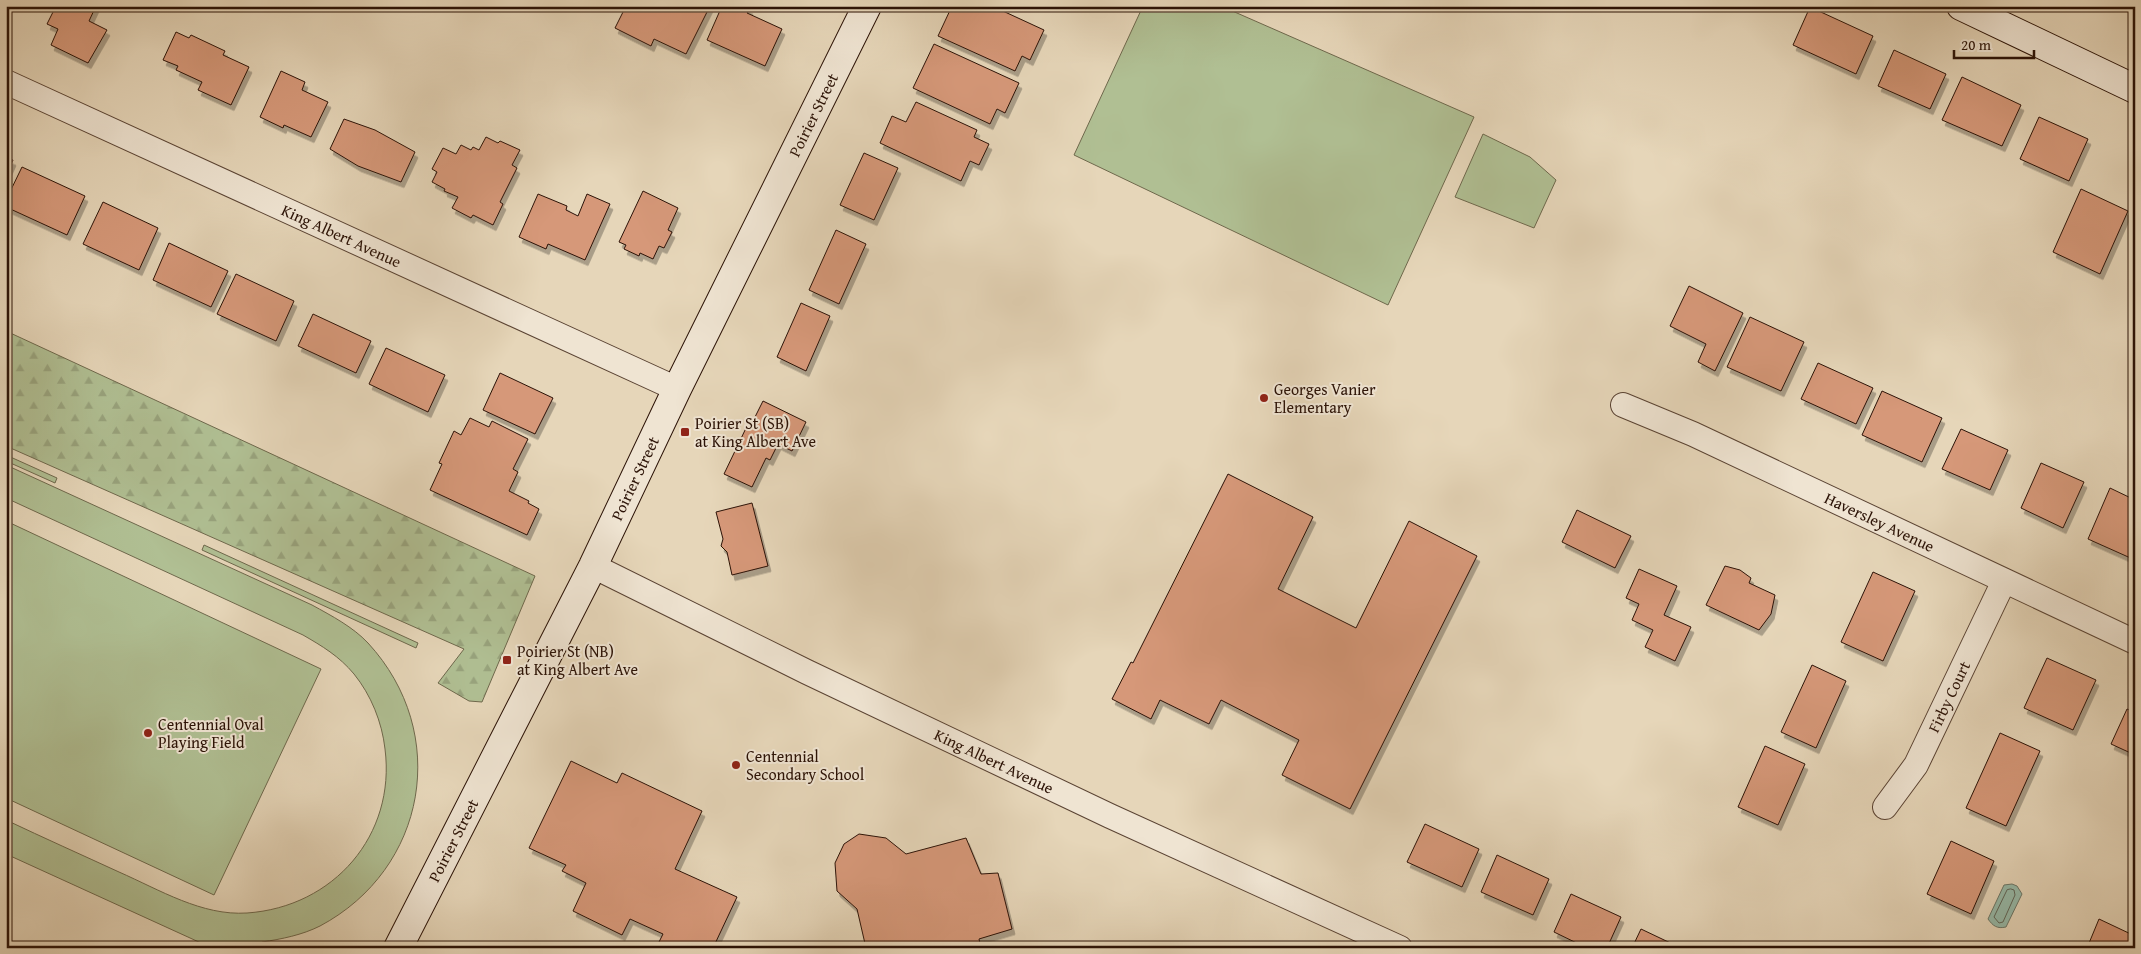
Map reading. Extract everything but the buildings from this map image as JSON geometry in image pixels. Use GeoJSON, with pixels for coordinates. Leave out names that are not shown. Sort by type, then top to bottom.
{"type":"FeatureCollection","features":[{"type":"Feature","properties":{"kind":"street","name":"Poirier Street"},"geometry":{"type":"LineString","coordinates":[[398,948],[592,566],[676,389],[867,6]]}},
{"type":"Feature","properties":{"kind":"street"},"geometry":{"type":"LineString","coordinates":[[1973,9],[2135,89]]}},
{"type":"Feature","properties":{"kind":"street","name":"King Albert Avenue"},"geometry":{"type":"LineString","coordinates":[[6,82],[676,389]]}},
{"type":"Feature","properties":{"kind":"street","name":"Haversley Avenue"},"geometry":{"type":"LineString","coordinates":[[1623,406],[1693,434],[2135,642]]}},
{"type":"Feature","properties":{"kind":"street","name":"King Albert Avenue"},"geometry":{"type":"LineString","coordinates":[[592,566],[807,672],[1075,799],[1400,948]]}},
{"type":"Feature","properties":{"kind":"street","name":"Firby Court"},"geometry":{"type":"LineString","coordinates":[[1885,807],[1916,765],[2004,581]]}},
{"type":"Feature","properties":{"kind":"green space"},"geometry":{"type":"Polygon","coordinates":[[[1143,6],[1221,6],[1474,117],[1388,305],[1074,155],[1143,6]]]}},
{"type":"Feature","properties":{"kind":"green space"},"geometry":{"type":"Polygon","coordinates":[[[1483,134],[1530,157],[1556,180],[1534,228],[1455,197],[1483,134]]]}},
{"type":"Feature","properties":{"kind":"green space"},"geometry":{"type":"Polygon","coordinates":[[[6,331],[535,576],[482,702],[469,701],[438,683],[464,649],[6,446],[6,331]]]}},
{"type":"Feature","properties":{"kind":"green space"},"geometry":{"type":"Polygon","coordinates":[[[6,455],[57,478],[55,483],[6,461],[6,455]]]}},
{"type":"Feature","properties":{"kind":"green space"},"geometry":{"type":"Polygon","coordinates":[[[6,465],[312,605],[349,627],[368,643],[394,679],[411,717],[418,757],[415,797],[404,835],[384,870],[356,901],[320,926],[292,936],[262,942],[259,948],[212,948],[6,854],[6,820],[166,894],[198,906],[230,913],[247,913],[278,908],[307,897],[332,881],[353,861],[369,837],[380,810],[386,780],[384,739],[375,709],[366,691],[354,674],[324,647],[303,635],[6,498],[6,465]]]}},
{"type":"Feature","properties":{"kind":"green space","name":"Centennial Oval Playing Field"},"geometry":{"type":"Polygon","coordinates":[[[6,521],[321,669],[214,895],[6,798],[6,521]]]}},
{"type":"Feature","properties":{"kind":"green space"},"geometry":{"type":"Polygon","coordinates":[[[204,545],[418,643],[416,648],[202,550],[204,545]]]}},
{"type":"Feature","properties":{"kind":"water"},"geometry":{"type":"Polygon","coordinates":[[[2012,884],[2017,886],[2022,894],[2006,927],[1998,927],[1988,919],[2004,885],[2012,884]]]}},
{"type":"Feature","properties":{"kind":"place","name":"Georges Vanier Elementary"},"geometry":{"type":"Point","coordinates":[1264,398]}},
{"type":"Feature","properties":{"kind":"place","name":"Poirier St (SB) at King Albert Ave"},"geometry":{"type":"Point","coordinates":[685,432]}},
{"type":"Feature","properties":{"kind":"place","name":"Poirier St (NB) at King Albert Ave"},"geometry":{"type":"Point","coordinates":[507,660]}},
{"type":"Feature","properties":{"kind":"place","name":"Centennial Oval Playing Field"},"geometry":{"type":"Point","coordinates":[148,733]}},
{"type":"Feature","properties":{"kind":"place","name":"Centennial Secondary School"},"geometry":{"type":"Point","coordinates":[736,765]}}]}
